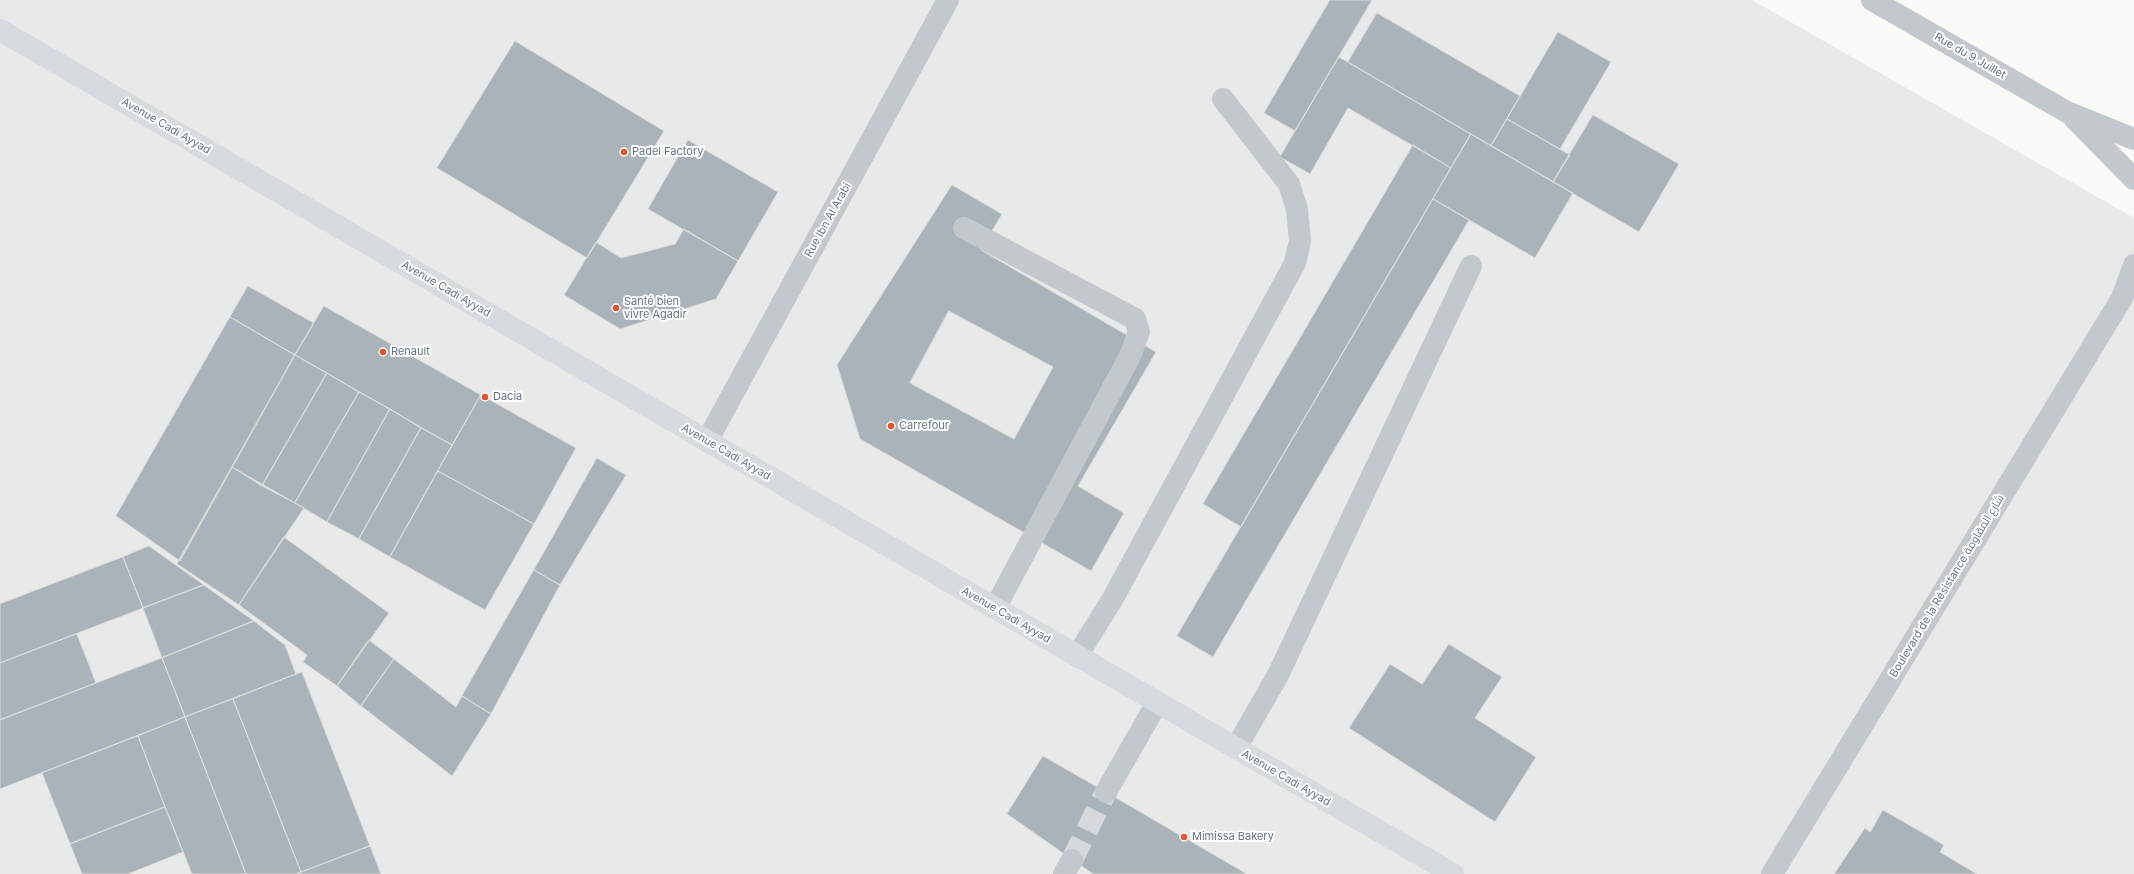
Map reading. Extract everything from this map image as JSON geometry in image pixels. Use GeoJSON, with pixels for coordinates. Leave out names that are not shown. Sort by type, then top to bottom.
{"type":"FeatureCollection","features":[{"type":"Feature","properties":{"kind":"main road","name":"Avenue Cadi Ayyad"},"geometry":{"type":"LineString","coordinates":[[0,30],[1452,874]]}},
{"type":"Feature","properties":{"kind":"street","name":"Rue Ibn Al Arabi"},"geometry":{"type":"LineString","coordinates":[[707,441],[948,0]]}},
{"type":"Feature","properties":{"kind":"street","name":"Rue du 9 Juillet"},"geometry":{"type":"LineString","coordinates":[[1872,0],[2068,112],[2134,139]]}},
{"type":"Feature","properties":{"kind":"street"},"geometry":{"type":"LineString","coordinates":[[1077,656],[1112,600],[1295,263],[1300,241],[1299,225],[1297,209],[1289,184],[1223,99]]}},
{"type":"Feature","properties":{"kind":"street","name":"Rue du 9 Juillet"},"geometry":{"type":"LineString","coordinates":[[2068,112],[2134,179]]}},
{"type":"Feature","properties":{"kind":"street"},"geometry":{"type":"LineString","coordinates":[[964,228],[1135,319],[1139,332],[1130,356],[995,608]]}},
{"type":"Feature","properties":{"kind":"street","name":"Boulevard de la Résistance شارع المقاومة"},"geometry":{"type":"LineString","coordinates":[[1772,874],[2128,292],[2134,265]]}},
{"type":"Feature","properties":{"kind":"street"},"geometry":{"type":"LineString","coordinates":[[1236,748],[1278,675],[1471,266]]}},
{"type":"Feature","properties":{"kind":"street"},"geometry":{"type":"LineString","coordinates":[[1106,792],[1157,703]]}},
{"type":"Feature","properties":{"kind":"shaded area"},"geometry":{"type":"Polygon","coordinates":[[[0,0],[1752,0],[2134,218],[2134,874],[0,874],[0,0]]]}},
{"type":"Feature","properties":{"kind":"building"},"geometry":{"type":"Polygon","coordinates":[[[1330,0],[1372,0],[1295,131],[1264,113],[1330,0]]]}},
{"type":"Feature","properties":{"kind":"building"},"geometry":{"type":"Polygon","coordinates":[[[1377,13],[1520,96],[1491,146],[1348,62],[1377,13]]]}},
{"type":"Feature","properties":{"kind":"building"},"geometry":{"type":"Polygon","coordinates":[[[1558,32],[1611,62],[1560,149],[1507,119],[1558,32]]]}},
{"type":"Feature","properties":{"kind":"building"},"geometry":{"type":"Polygon","coordinates":[[[515,41],[664,131],[587,258],[437,168],[515,41]]]}},
{"type":"Feature","properties":{"kind":"building"},"geometry":{"type":"Polygon","coordinates":[[[1339,57],[1471,134],[1451,168],[1348,108],[1310,174],[1280,157],[1339,57]]]}},
{"type":"Feature","properties":{"kind":"building"},"geometry":{"type":"Polygon","coordinates":[[[1593,115],[1679,164],[1639,232],[1553,182],[1593,115]]]}},
{"type":"Feature","properties":{"kind":"building"},"geometry":{"type":"Polygon","coordinates":[[[1507,119],[1570,155],[1553,182],[1491,146],[1507,119]]]}},
{"type":"Feature","properties":{"kind":"building"},"geometry":{"type":"Polygon","coordinates":[[[1471,134],[1573,193],[1535,258],[1433,199],[1471,134]]]}},
{"type":"Feature","properties":{"kind":"building"},"geometry":{"type":"Polygon","coordinates":[[[688,140],[778,192],[738,261],[648,209],[688,140]]]}},
{"type":"Feature","properties":{"kind":"building"},"geometry":{"type":"Polygon","coordinates":[[[1413,145],[1451,168],[1241,527],[1203,504],[1413,145]]]}},
{"type":"Feature","properties":{"kind":"building"},"geometry":{"type":"Polygon","coordinates":[[[952,185],[1002,214],[981,250],[1156,352],[1078,486],[1124,513],[1091,571],[860,439],[837,365],[952,185]],[[949,311],[910,383],[1014,439],[1053,367],[949,311]]]}},
{"type":"Feature","properties":{"kind":"building"},"geometry":{"type":"Polygon","coordinates":[[[1433,199],[1469,220],[1213,657],[1177,636],[1433,199]]]}},
{"type":"Feature","properties":{"kind":"building"},"geometry":{"type":"Polygon","coordinates":[[[684,229],[738,261],[716,299],[620,329],[564,295],[596,242],[621,258],[675,244],[684,229]]]}},
{"type":"Feature","properties":{"kind":"building"},"geometry":{"type":"Polygon","coordinates":[[[248,286],[314,323],[295,355],[230,317],[248,286]]]}},
{"type":"Feature","properties":{"kind":"building"},"geometry":{"type":"Polygon","coordinates":[[[324,306],[481,395],[452,445],[295,355],[324,306]]]}},
{"type":"Feature","properties":{"kind":"building"},"geometry":{"type":"Polygon","coordinates":[[[230,317],[295,355],[180,561],[116,516],[230,317]]]}},
{"type":"Feature","properties":{"kind":"building"},"geometry":{"type":"Polygon","coordinates":[[[295,355],[327,373],[262,486],[232,467],[295,355]]]}},
{"type":"Feature","properties":{"kind":"building"},"geometry":{"type":"Polygon","coordinates":[[[327,373],[359,392],[295,503],[262,486],[327,373]]]}},
{"type":"Feature","properties":{"kind":"building"},"geometry":{"type":"Polygon","coordinates":[[[359,392],[390,409],[327,522],[295,503],[359,392]]]}},
{"type":"Feature","properties":{"kind":"building"},"geometry":{"type":"Polygon","coordinates":[[[481,395],[576,448],[534,524],[438,471],[481,395]]]}},
{"type":"Feature","properties":{"kind":"building"},"geometry":{"type":"Polygon","coordinates":[[[390,409],[421,428],[359,539],[327,522],[390,409]]]}},
{"type":"Feature","properties":{"kind":"building"},"geometry":{"type":"Polygon","coordinates":[[[421,428],[452,445],[390,557],[359,539],[421,428]]]}},
{"type":"Feature","properties":{"kind":"building"},"geometry":{"type":"Polygon","coordinates":[[[597,458],[626,475],[560,585],[534,570],[597,458]]]}},
{"type":"Feature","properties":{"kind":"building"},"geometry":{"type":"Polygon","coordinates":[[[232,467],[304,508],[239,605],[177,564],[232,467]]]}},
{"type":"Feature","properties":{"kind":"building"},"geometry":{"type":"Polygon","coordinates":[[[438,471],[534,524],[485,610],[390,557],[438,471]]]}},
{"type":"Feature","properties":{"kind":"building"},"geometry":{"type":"Polygon","coordinates":[[[284,537],[389,613],[337,686],[303,662],[307,655],[239,605],[284,537]]]}},
{"type":"Feature","properties":{"kind":"building"},"geometry":{"type":"Polygon","coordinates":[[[149,546],[204,585],[143,608],[123,557],[149,546]]]}},
{"type":"Feature","properties":{"kind":"building"},"geometry":{"type":"Polygon","coordinates":[[[123,557],[143,608],[0,663],[0,604],[123,557]]]}},
{"type":"Feature","properties":{"kind":"building"},"geometry":{"type":"Polygon","coordinates":[[[534,570],[560,585],[491,714],[462,696],[534,570]]]}},
{"type":"Feature","properties":{"kind":"building"},"geometry":{"type":"Polygon","coordinates":[[[204,585],[254,621],[162,658],[143,608],[204,585]]]}},
{"type":"Feature","properties":{"kind":"building"},"geometry":{"type":"Polygon","coordinates":[[[254,621],[285,645],[296,674],[185,717],[162,658],[254,621]]]}},
{"type":"Feature","properties":{"kind":"building"},"geometry":{"type":"Polygon","coordinates":[[[77,634],[96,683],[0,720],[0,663],[77,634]]]}},
{"type":"Feature","properties":{"kind":"building"},"geometry":{"type":"Polygon","coordinates":[[[369,640],[394,659],[361,706],[337,686],[369,640]]]}},
{"type":"Feature","properties":{"kind":"building"},"geometry":{"type":"Polygon","coordinates":[[[1449,644],[1502,677],[1475,718],[1536,757],[1495,822],[1349,728],[1390,664],[1422,684],[1449,644]]]}},
{"type":"Feature","properties":{"kind":"building"},"geometry":{"type":"Polygon","coordinates":[[[162,658],[185,717],[0,789],[0,720],[162,658]]]}},
{"type":"Feature","properties":{"kind":"building"},"geometry":{"type":"Polygon","coordinates":[[[394,659],[456,707],[462,696],[491,714],[452,776],[361,706],[394,659]]]}},
{"type":"Feature","properties":{"kind":"building"},"geometry":{"type":"Polygon","coordinates":[[[302,672],[370,846],[301,872],[233,699],[302,672]]]}},
{"type":"Feature","properties":{"kind":"building"},"geometry":{"type":"Polygon","coordinates":[[[233,699],[301,872],[296,874],[246,874],[185,717],[233,699]]]}},
{"type":"Feature","properties":{"kind":"building"},"geometry":{"type":"Polygon","coordinates":[[[185,717],[246,874],[192,874],[165,807],[138,736],[185,717]]]}},
{"type":"Feature","properties":{"kind":"building"},"geometry":{"type":"Polygon","coordinates":[[[138,736],[165,807],[70,844],[42,773],[138,736]]]}},
{"type":"Feature","properties":{"kind":"building"},"geometry":{"type":"Polygon","coordinates":[[[1043,756],[1247,874],[1093,874],[1007,814],[1043,756]]]}},
{"type":"Feature","properties":{"kind":"building"},"geometry":{"type":"Polygon","coordinates":[[[165,807],[183,852],[128,874],[82,874],[70,844],[165,807]]]}},
{"type":"Feature","properties":{"kind":"building"},"geometry":{"type":"Polygon","coordinates":[[[1883,810],[1944,845],[1940,852],[1977,874],[1834,874],[1865,828],[1870,832],[1883,810]]]}},
{"type":"Feature","properties":{"kind":"building"},"geometry":{"type":"Polygon","coordinates":[[[370,846],[381,874],[296,874],[301,872],[370,846]]]}},
{"type":"Feature","properties":{"kind":"tunnel"},"geometry":{"type":"LineString","coordinates":[[1072,860],[1106,792]]}},
{"type":"Feature","properties":{"kind":"place","name":"Padel Factory"},"geometry":{"type":"Point","coordinates":[624,152]}},
{"type":"Feature","properties":{"kind":"place","name":"Santé bien vivre Agadir"},"geometry":{"type":"Point","coordinates":[616,308]}},
{"type":"Feature","properties":{"kind":"place","name":"Renault"},"geometry":{"type":"Point","coordinates":[383,352]}},
{"type":"Feature","properties":{"kind":"place","name":"Dacia"},"geometry":{"type":"Point","coordinates":[485,397]}},
{"type":"Feature","properties":{"kind":"place","name":"Carrefour"},"geometry":{"type":"Point","coordinates":[891,426]}},
{"type":"Feature","properties":{"kind":"place","name":"Mimissa Bakery"},"geometry":{"type":"Point","coordinates":[1184,837]}}]}
